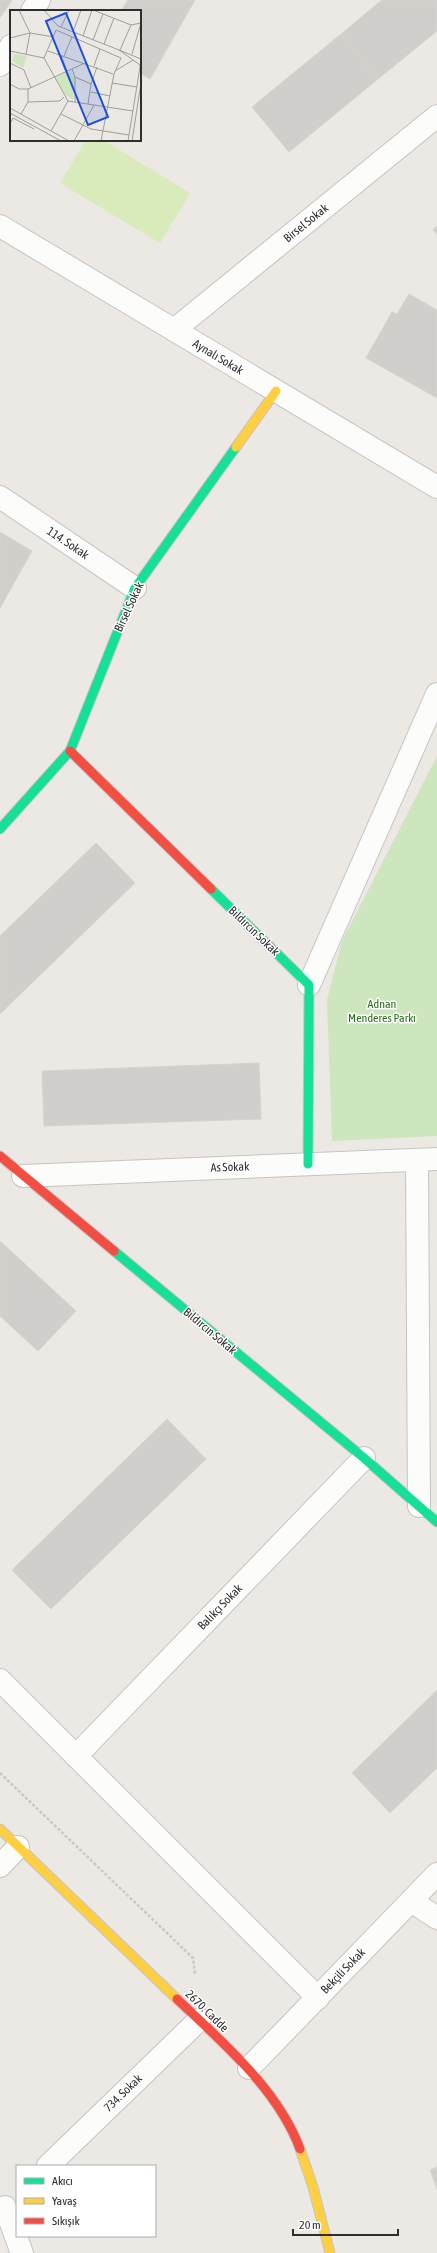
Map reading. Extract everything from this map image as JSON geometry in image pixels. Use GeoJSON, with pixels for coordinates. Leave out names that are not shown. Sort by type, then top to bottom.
{"type":"FeatureCollection","features":[{"type":"Feature","properties":{"kind":"street"},"geometry":{"type":"LineString","coordinates":[[33,10],[39,0]]}},
{"type":"Feature","properties":{"kind":"street"},"geometry":{"type":"LineString","coordinates":[[0,65],[10,48]]}},
{"type":"Feature","properties":{"kind":"street","name":"Birsel Sokak"},"geometry":{"type":"LineString","coordinates":[[174,330],[437,116]]}},
{"type":"Feature","properties":{"kind":"street","name":"Aynalı Sokak"},"geometry":{"type":"LineString","coordinates":[[0,226],[437,487]]}},
{"type":"Feature","properties":{"kind":"street","name":"Birsel Sokak"},"geometry":{"type":"LineString","coordinates":[[0,829],[70,751],[135,588],[276,390]]}},
{"type":"Feature","properties":{"kind":"street","name":"114. Sokak"},"geometry":{"type":"LineString","coordinates":[[0,497],[135,588]]}},
{"type":"Feature","properties":{"kind":"street"},"geometry":{"type":"LineString","coordinates":[[308,1164],[309,985],[437,694]]}},
{"type":"Feature","properties":{"kind":"street","name":"Bıldırcın Sokak"},"geometry":{"type":"LineString","coordinates":[[70,751],[309,985]]}},
{"type":"Feature","properties":{"kind":"street","name":"Bıldırcın Sokak"},"geometry":{"type":"LineString","coordinates":[[0,1156],[364,1458],[437,1522]]}},
{"type":"Feature","properties":{"kind":"street"},"geometry":{"type":"LineString","coordinates":[[419,1506],[427,1159]]}},
{"type":"Feature","properties":{"kind":"street","name":"As Sokak"},"geometry":{"type":"LineString","coordinates":[[23,1176],[427,1159]]}},
{"type":"Feature","properties":{"kind":"street","name":"Balıkçı Sokak"},"geometry":{"type":"LineString","coordinates":[[76,1756],[364,1458]]}},
{"type":"Feature","properties":{"kind":"street"},"geometry":{"type":"LineString","coordinates":[[0,1680],[318,1998]]}},
{"type":"Feature","properties":{"kind":"street","name":"2670. Cadde"},"geometry":{"type":"LineString","coordinates":[[0,1829],[249,2068],[273,2101],[296,2139],[313,2187],[330,2253]]}},
{"type":"Feature","properties":{"kind":"street"},"geometry":{"type":"LineString","coordinates":[[0,1866],[18,1847]]}},
{"type":"Feature","properties":{"kind":"street","name":"Bekçili Sokak"},"geometry":{"type":"LineString","coordinates":[[249,2068],[437,1874]]}},
{"type":"Feature","properties":{"kind":"street"},"geometry":{"type":"LineString","coordinates":[[411,1901],[437,1918]]}},
{"type":"Feature","properties":{"kind":"street","name":"734. Sokak"},"geometry":{"type":"LineString","coordinates":[[49,2165],[199,2020]]}},
{"type":"Feature","properties":{"kind":"street"},"geometry":{"type":"LineString","coordinates":[[8,2205],[16,2232]]}},
{"type":"Feature","properties":{"kind":"street"},"geometry":{"type":"LineString","coordinates":[[17,2237],[22,2253]]}},
{"type":"Feature","properties":{"kind":"path"},"geometry":{"type":"LineString","coordinates":[[0,1772],[193,1958],[199,2020]]}},
{"type":"Feature","properties":{"kind":"green space"},"geometry":{"type":"Polygon","coordinates":[[[85,141],[105,141],[190,193],[160,243],[60,183],[85,141]]]}},
{"type":"Feature","properties":{"kind":"green space","name":"Adnan Menderes Parkı"},"geometry":{"type":"Polygon","coordinates":[[[437,756],[437,1136],[332,1141],[327,1000],[342,941],[437,756]]]}},
{"type":"Feature","properties":{"kind":"building"},"geometry":{"type":"Polygon","coordinates":[[[0,0],[12,0],[0,18],[0,0]]]}},
{"type":"Feature","properties":{"kind":"building"},"geometry":{"type":"Polygon","coordinates":[[[128,0],[195,0],[150,79],[141,74],[141,10],[122,10],[128,0]]]}},
{"type":"Feature","properties":{"kind":"building"},"geometry":{"type":"Polygon","coordinates":[[[382,0],[437,0],[437,31],[378,79],[341,34],[382,0]]]}},
{"type":"Feature","properties":{"kind":"building"},"geometry":{"type":"Polygon","coordinates":[[[341,34],[378,79],[289,152],[252,107],[341,34]]]}},
{"type":"Feature","properties":{"kind":"building"},"geometry":{"type":"Polygon","coordinates":[[[437,226],[437,234],[433,230],[437,226]]]}},
{"type":"Feature","properties":{"kind":"building"},"geometry":{"type":"Polygon","coordinates":[[[409,294],[437,310],[437,398],[366,358],[392,312],[397,314],[409,294]]]}},
{"type":"Feature","properties":{"kind":"building"},"geometry":{"type":"Polygon","coordinates":[[[0,532],[32,551],[0,608],[0,532]]]}},
{"type":"Feature","properties":{"kind":"building"},"geometry":{"type":"Polygon","coordinates":[[[96,843],[135,883],[0,1014],[0,936],[96,843]]]}},
{"type":"Feature","properties":{"kind":"building"},"geometry":{"type":"Polygon","coordinates":[[[259,1063],[261,1119],[44,1126],[42,1071],[259,1063]]]}},
{"type":"Feature","properties":{"kind":"building"},"geometry":{"type":"Polygon","coordinates":[[[0,1241],[76,1311],[38,1351],[0,1316],[0,1241]]]}},
{"type":"Feature","properties":{"kind":"building"},"geometry":{"type":"Polygon","coordinates":[[[167,1419],[206,1459],[51,1609],[12,1570],[167,1419]]]}},
{"type":"Feature","properties":{"kind":"building"},"geometry":{"type":"Polygon","coordinates":[[[437,1690],[437,1768],[390,1813],[352,1773],[437,1690]]]}},
{"type":"Feature","properties":{"kind":"building"},"geometry":{"type":"Polygon","coordinates":[[[437,2167],[437,2189],[430,2170],[437,2167]]]}},
{"type":"Feature","properties":{"kind":"traffic: fast"},"geometry":{"type":"LineString","coordinates":[[0,829],[70,751],[135,588],[236,447]]}},
{"type":"Feature","properties":{"kind":"traffic: fast"},"geometry":{"type":"LineString","coordinates":[[211,889],[309,985],[308,1164]]}},
{"type":"Feature","properties":{"kind":"traffic: fast"},"geometry":{"type":"LineString","coordinates":[[114,1251],[364,1458],[437,1522]]}},
{"type":"Feature","properties":{"kind":"traffic: slow"},"geometry":{"type":"LineString","coordinates":[[236,447],[276,391]]}},
{"type":"Feature","properties":{"kind":"traffic: slow"},"geometry":{"type":"LineString","coordinates":[[0,1829],[177,1999]]}},
{"type":"Feature","properties":{"kind":"traffic: slow"},"geometry":{"type":"LineString","coordinates":[[300,2149],[313,2187],[330,2253]]}},
{"type":"Feature","properties":{"kind":"traffic: jam"},"geometry":{"type":"LineString","coordinates":[[70,751],[211,889]]}},
{"type":"Feature","properties":{"kind":"traffic: jam"},"geometry":{"type":"LineString","coordinates":[[0,1156],[114,1251]]}},
{"type":"Feature","properties":{"kind":"traffic: jam"},"geometry":{"type":"LineString","coordinates":[[177,1999],[230,2050],[263,2087],[278,2106],[300,2149]]}}]}
